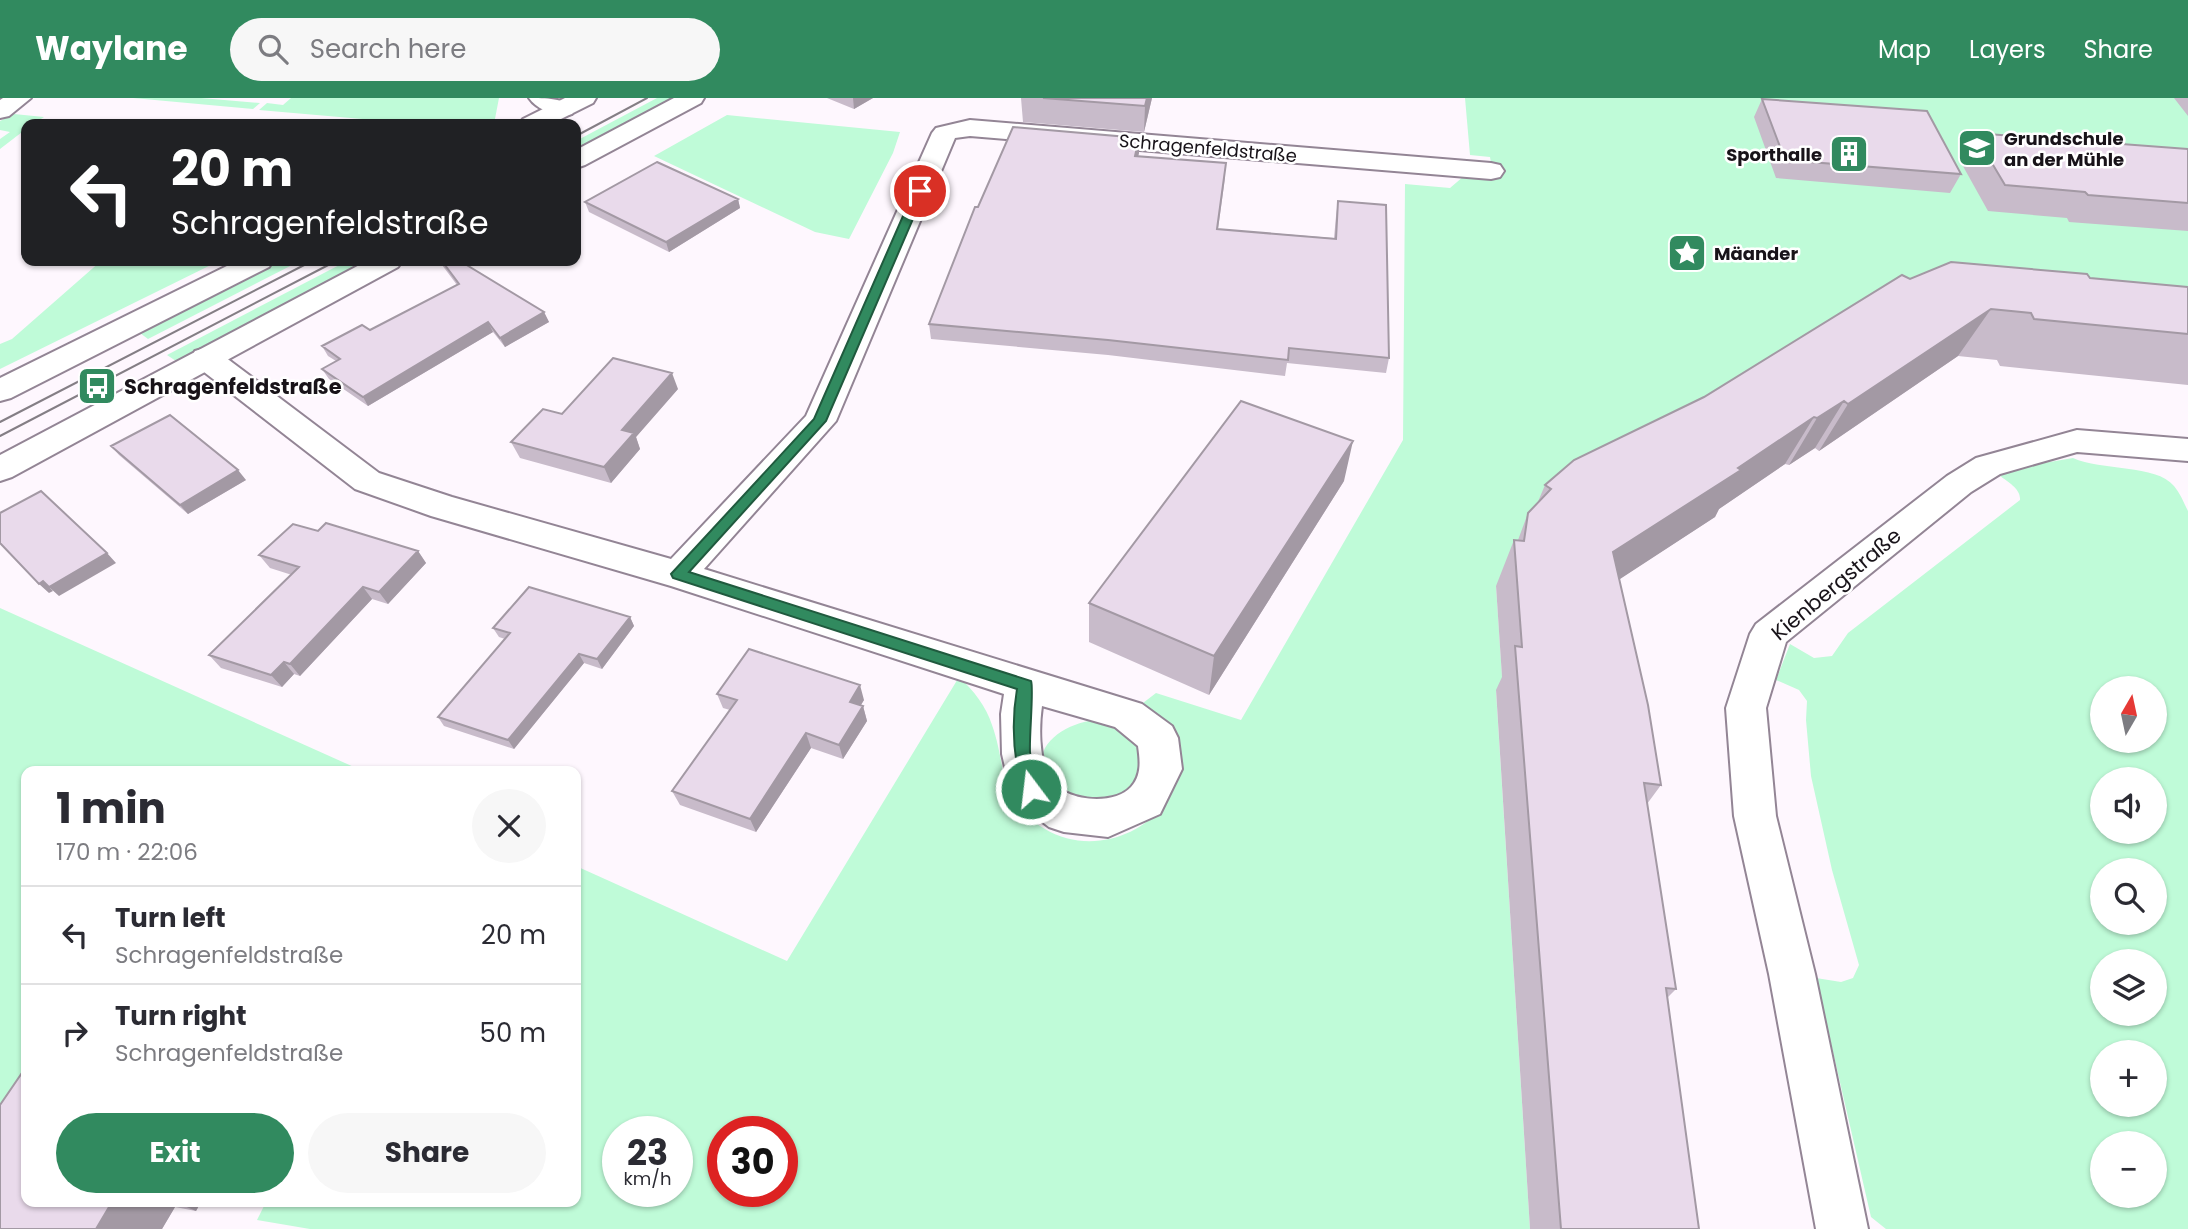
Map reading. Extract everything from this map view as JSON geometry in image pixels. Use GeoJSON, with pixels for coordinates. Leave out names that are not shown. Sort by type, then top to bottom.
{"type":"FeatureCollection","features":[{"type":"Feature","properties":{"kind":"street"},"geometry":{"type":"LineString","coordinates":[[0,111],[19,98]]}},
{"type":"Feature","properties":{"kind":"street"},"geometry":{"type":"LineString","coordinates":[[581,157],[692,98]]}},
{"type":"Feature","properties":{"kind":"street"},"geometry":{"type":"LineString","coordinates":[[539,119],[563,102]]}},
{"type":"Feature","properties":{"kind":"street","name":"Schragenfeldstraße"},"geometry":{"type":"LineString","coordinates":[[678,574],[820,421],[945,133],[970,128],[1491,170]]}},
{"type":"Feature","properties":{"kind":"street"},"geometry":{"type":"LineString","coordinates":[[0,391],[249,266]]}},
{"type":"Feature","properties":{"kind":"street"},"geometry":{"type":"LineString","coordinates":[[0,469],[379,266]]}},
{"type":"Feature","properties":{"kind":"street"},"geometry":{"type":"LineString","coordinates":[[206,358],[367,481],[443,507],[678,574],[1025,685]]}},
{"type":"Feature","properties":{"kind":"street","name":"Kienbergstraße"},"geometry":{"type":"LineString","coordinates":[[1842,1229],[1792,974],[1755,816],[1746,708],[1769,634],[1959,484],[1988,466],[2077,440],[2188,450]]}},
{"type":"Feature","properties":{"kind":"green space"},"geometry":{"type":"Polygon","coordinates":[[[133,98],[201,98],[260,103],[253,109],[133,98]]]}},
{"type":"Feature","properties":{"kind":"green space"},"geometry":{"type":"Polygon","coordinates":[[[291,98],[499,98],[495,119],[362,119],[259,110],[267,103],[283,105],[291,98]]]}},
{"type":"Feature","properties":{"kind":"green space"},"geometry":{"type":"Polygon","coordinates":[[[657,98],[673,98],[581,146],[581,138],[657,98]]]}},
{"type":"Feature","properties":{"kind":"green space"},"geometry":{"type":"Polygon","coordinates":[[[1465,98],[2188,98],[2188,337],[1938,311],[1496,586],[1503,691],[1496,691],[1530,1229],[310,1229],[257,1220],[264,1207],[581,1207],[581,868],[787,961],[959,677],[986,711],[997,741],[1006,783],[1018,807],[1029,818],[1060,836],[1093,841],[1125,834],[1152,817],[1164,805],[1176,784],[1179,767],[1169,737],[1143,703],[1156,693],[1241,720],[1403,440],[1405,184],[1450,188],[1464,176],[1493,175],[1490,157],[1470,155],[1465,98]]]}},
{"type":"Feature","properties":{"kind":"green space"},"geometry":{"type":"Polygon","coordinates":[[[14,114],[44,117],[21,119],[21,133],[0,149],[0,139],[10,132],[0,130],[0,121],[14,114]]]}},
{"type":"Feature","properties":{"kind":"green space"},"geometry":{"type":"Polygon","coordinates":[[[727,115],[900,132],[893,153],[849,239],[815,232],[654,156],[727,115]]]}},
{"type":"Feature","properties":{"kind":"green space"},"geometry":{"type":"Polygon","coordinates":[[[95,266],[209,266],[0,369],[0,344],[12,339],[95,266]]]}},
{"type":"Feature","properties":{"kind":"green space"},"geometry":{"type":"Polygon","coordinates":[[[271,266],[290,266],[148,339],[140,333],[271,266]]]}},
{"type":"Feature","properties":{"kind":"green space"},"geometry":{"type":"Polygon","coordinates":[[[337,266],[356,266],[176,361],[167,355],[337,266]]]}},
{"type":"Feature","properties":{"kind":"green space"},"geometry":{"type":"Polygon","coordinates":[[[2073,458],[2098,465],[2142,471],[2166,479],[2174,486],[2188,511],[2188,1229],[1886,1229],[1871,1217],[1816,978],[1841,982],[1853,978],[1859,965],[1832,870],[1811,776],[1807,701],[1799,690],[1776,680],[1790,644],[1814,658],[1832,656],[1848,633],[2020,500],[2016,489],[2000,476],[2021,467],[2073,458]]]}},
{"type":"Feature","properties":{"kind":"green space"},"geometry":{"type":"Polygon","coordinates":[[[0,608],[352,766],[21,766],[21,1100],[0,1132],[0,608]]]}},
{"type":"Feature","properties":{"kind":"green space"},"geometry":{"type":"Polygon","coordinates":[[[1097,720],[1124,731],[1140,746],[1143,760],[1138,782],[1114,801],[1065,797],[1046,776],[1042,764],[1043,753],[1055,736],[1065,729],[1097,720]]]}},
{"type":"Feature","properties":{"kind":"building"},"geometry":{"type":"Polygon","coordinates":[[[1043,98],[1147,98],[1145,106],[1043,98]]]}},
{"type":"Feature","properties":{"kind":"building","name":"Sporthalle"},"geometry":{"type":"Polygon","coordinates":[[[1762,99],[1927,111],[1961,174],[1785,160],[1762,99]]]}},
{"type":"Feature","properties":{"kind":"building"},"geometry":{"type":"Polygon","coordinates":[[[1013,127],[1139,138],[1135,156],[1226,163],[1217,229],[1336,239],[1338,201],[1386,205],[1389,358],[1289,348],[1288,360],[929,324],[975,207],[978,207],[1013,127]]]}},
{"type":"Feature","properties":{"kind":"building"},"geometry":{"type":"Polygon","coordinates":[[[1974,133],[2188,149],[2188,203],[2005,185],[1974,133]]]}},
{"type":"Feature","properties":{"kind":"building"},"geometry":{"type":"Polygon","coordinates":[[[657,162],[738,199],[666,242],[585,202],[657,162]]]}},
{"type":"Feature","properties":{"kind":"building"},"geometry":{"type":"Polygon","coordinates":[[[1951,262],[2087,274],[2090,278],[2188,287],[2188,334],[2034,319],[2031,313],[1991,309],[1848,404],[1844,401],[1817,418],[1814,417],[1738,468],[1741,470],[1613,552],[1648,705],[1661,785],[1644,783],[1676,989],[1666,988],[1699,1229],[1561,1229],[1515,646],[1522,647],[1514,540],[1524,541],[1528,513],[1551,489],[1545,485],[1574,460],[1704,397],[1902,275],[1910,279],[1951,262]]]}},
{"type":"Feature","properties":{"kind":"building"},"geometry":{"type":"Polygon","coordinates":[[[446,266],[468,266],[544,312],[500,338],[488,322],[363,397],[322,369],[340,359],[322,346],[362,325],[370,330],[459,284],[446,266]]]}},
{"type":"Feature","properties":{"kind":"building"},"geometry":{"type":"Polygon","coordinates":[[[613,358],[672,373],[622,430],[634,433],[604,467],[511,442],[543,409],[562,414],[613,358]]]}},
{"type":"Feature","properties":{"kind":"building"},"geometry":{"type":"Polygon","coordinates":[[[1241,401],[1353,441],[1214,656],[1089,603],[1241,401]]]}},
{"type":"Feature","properties":{"kind":"building"},"geometry":{"type":"Polygon","coordinates":[[[170,415],[238,470],[180,505],[111,446],[170,415]]]}},
{"type":"Feature","properties":{"kind":"building"},"geometry":{"type":"Polygon","coordinates":[[[41,491],[107,553],[49,587],[43,581],[39,584],[0,543],[0,513],[41,491]]]}},
{"type":"Feature","properties":{"kind":"building"},"geometry":{"type":"Polygon","coordinates":[[[326,523],[418,551],[379,592],[363,587],[290,664],[284,662],[271,675],[209,655],[299,567],[259,555],[293,524],[318,531],[326,523]]]}},
{"type":"Feature","properties":{"kind":"building"},"geometry":{"type":"Polygon","coordinates":[[[529,587],[630,617],[597,659],[579,654],[508,740],[438,717],[510,633],[493,628],[529,587]]]}},
{"type":"Feature","properties":{"kind":"building"},"geometry":{"type":"Polygon","coordinates":[[[749,649],[860,685],[850,702],[863,706],[839,745],[806,733],[750,819],[672,791],[737,700],[717,694],[749,649]]]}},
{"type":"Feature","properties":{"kind":"building"},"geometry":{"type":"Polygon","coordinates":[[[21,1074],[21,1207],[109,1207],[96,1229],[0,1229],[0,1105],[21,1074]]]}},
{"type":"Feature","properties":{"kind":"tram line"},"geometry":{"type":"LineString","coordinates":[[581,133],[647,98]]}},
{"type":"Feature","properties":{"kind":"tram line"},"geometry":{"type":"LineString","coordinates":[[0,422],[302,266]]}},
{"type":"Feature","properties":{"kind":"tram line"},"geometry":{"type":"LineString","coordinates":[[0,436],[326,266]]}},
{"type":"Feature","properties":{"kind":"place","name":"Grundschule an der Mühle"},"geometry":{"type":"Point","coordinates":[1977,148]}},
{"type":"Feature","properties":{"kind":"place","name":"Sporthalle"},"geometry":{"type":"Point","coordinates":[1849,154]}},
{"type":"Feature","properties":{"kind":"place","name":"Mäander"},"geometry":{"type":"Point","coordinates":[1687,253]}},
{"type":"Feature","properties":{"kind":"place","name":"Schragenfeldstraße"},"geometry":{"type":"Point","coordinates":[97,386]}},
{"type":"Feature","properties":{"kind":"route"},"geometry":{"type":"LineString","coordinates":[[920,191],[820,421],[678,574],[1025,685],[1021,714],[1022,754],[1031,789]]}}]}
